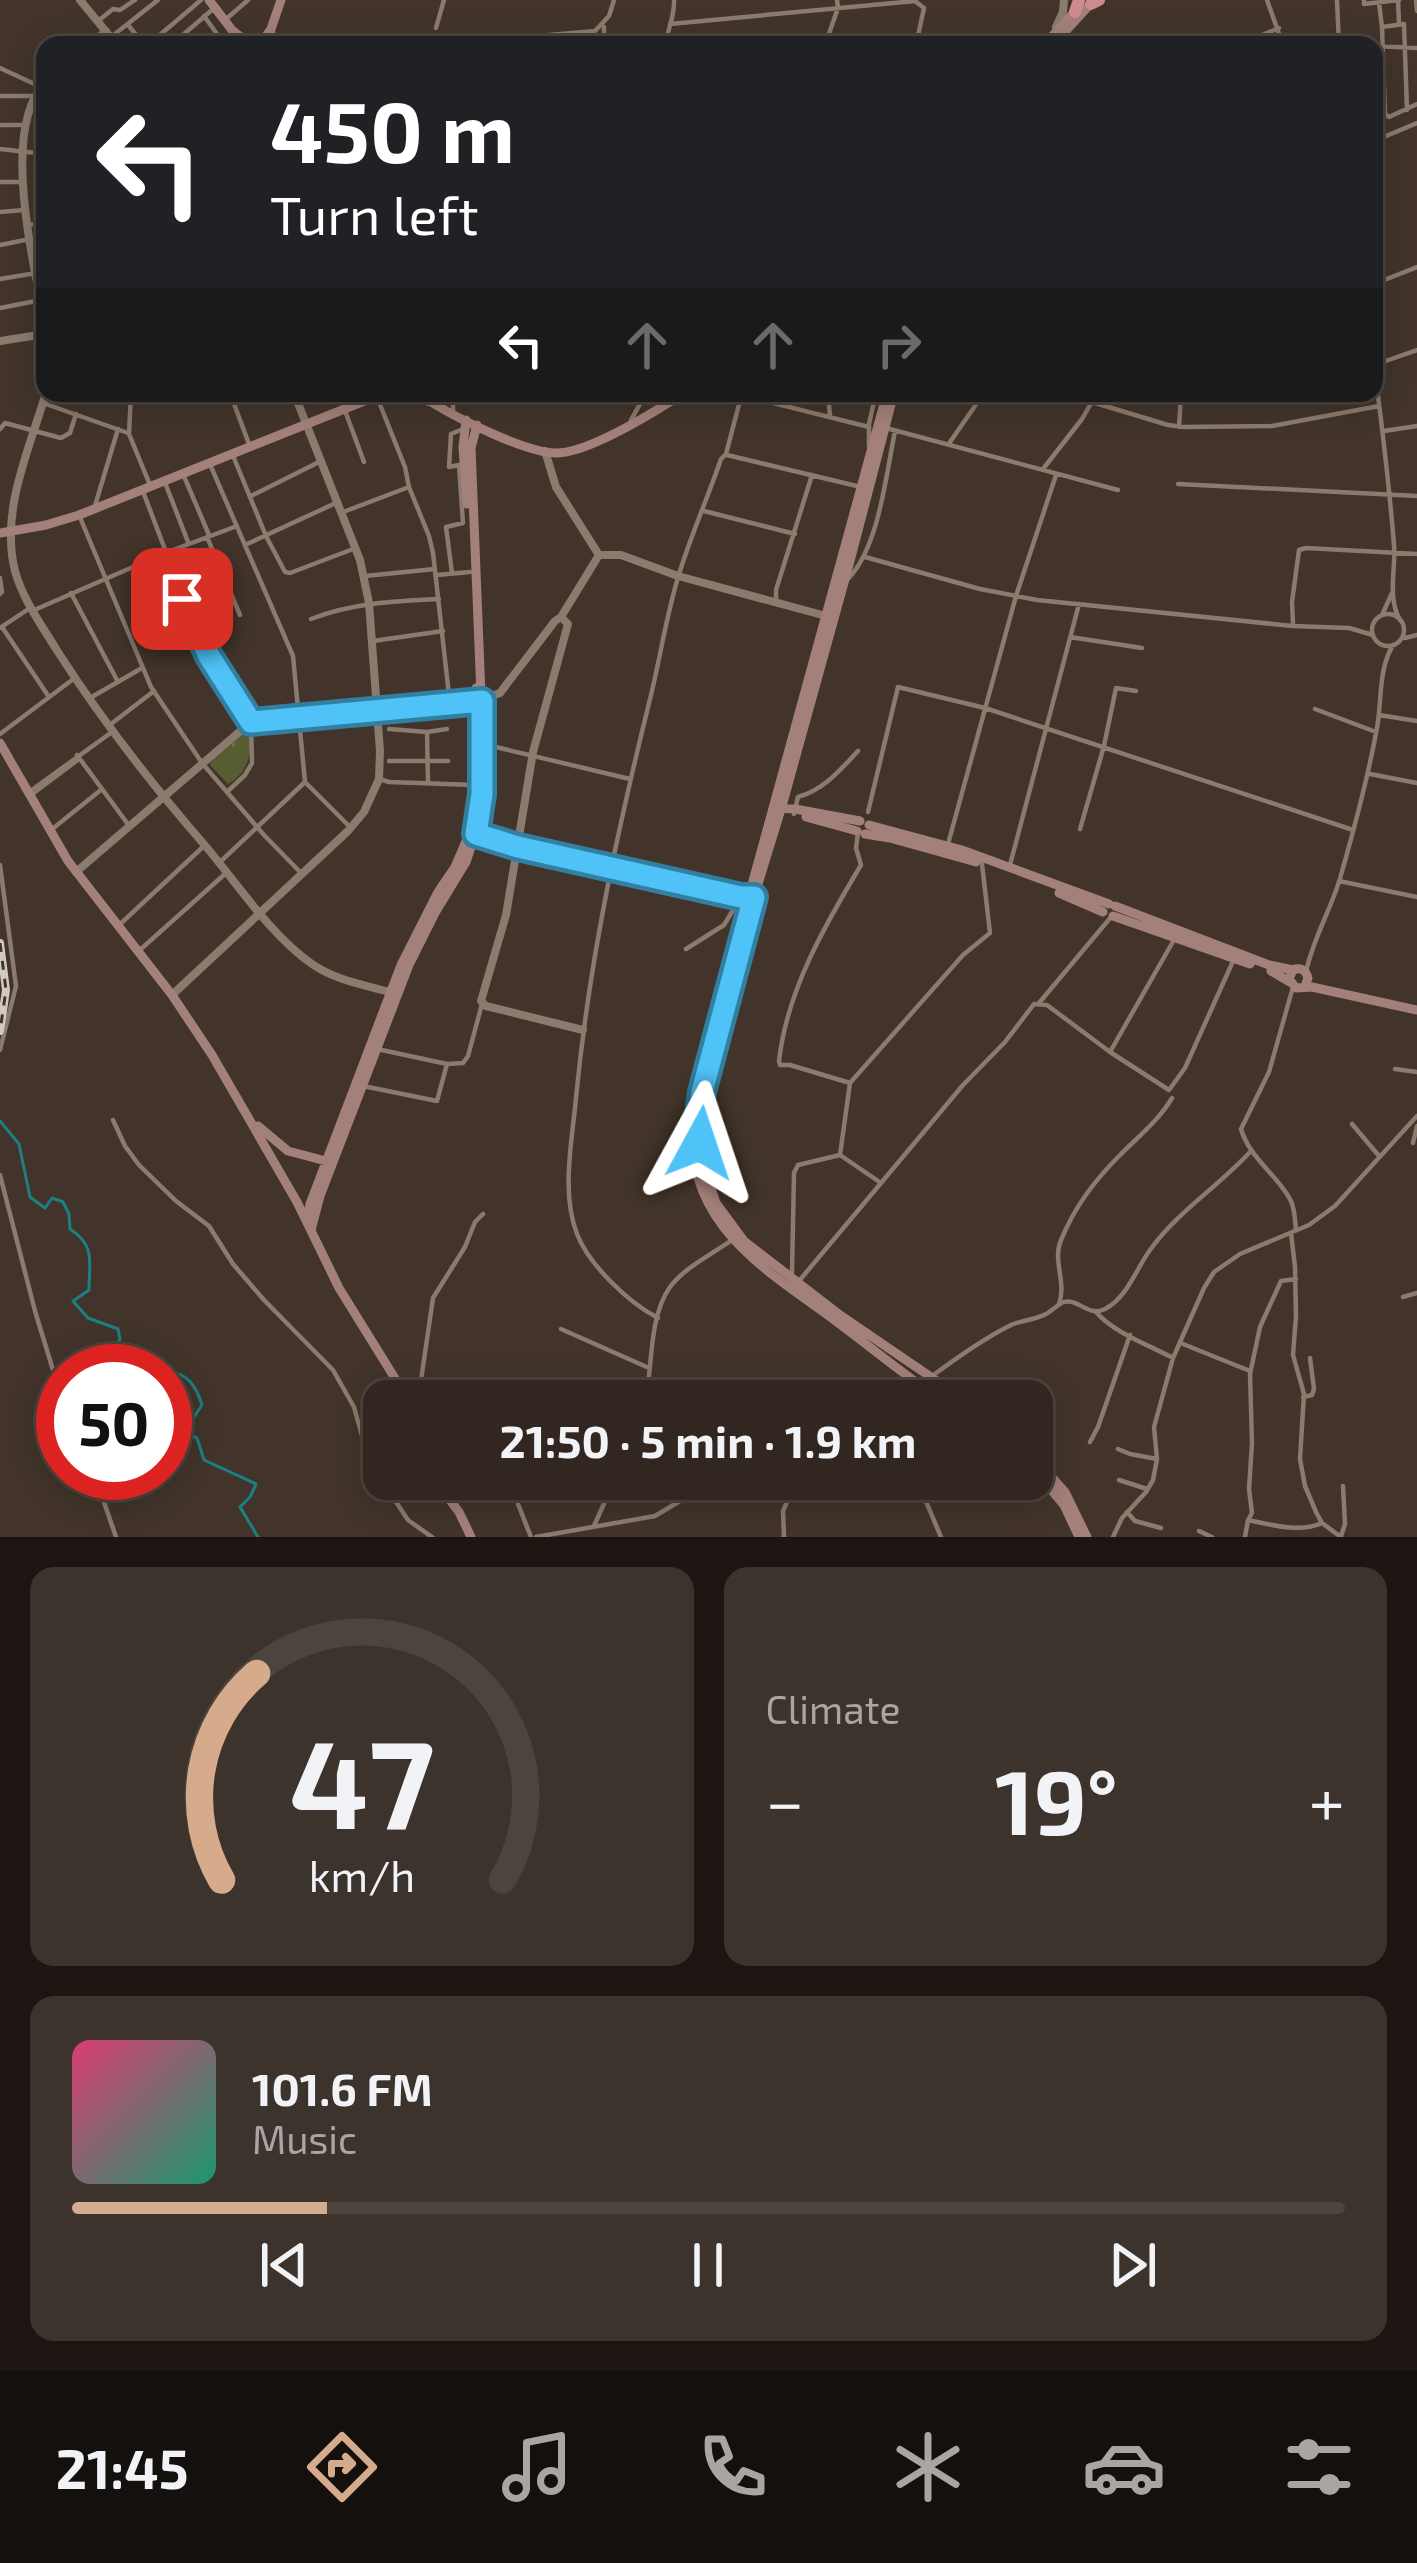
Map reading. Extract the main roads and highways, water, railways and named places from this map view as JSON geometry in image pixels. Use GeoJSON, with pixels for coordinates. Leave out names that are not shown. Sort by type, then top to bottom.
{"type":"FeatureCollection","features":[{"type":"Feature","properties":{"kind":"main road"},"geometry":{"type":"LineString","coordinates":[[265,36],[281,0]]}},
{"type":"Feature","properties":{"kind":"main road"},"geometry":{"type":"LineString","coordinates":[[208,3],[247,36]]}},
{"type":"Feature","properties":{"kind":"main road"},"geometry":{"type":"LineString","coordinates":[[1054,36],[1087,3]]}},
{"type":"Feature","properties":{"kind":"main road"},"geometry":{"type":"LineString","coordinates":[[1054,36],[1087,3]]}},
{"type":"Feature","properties":{"kind":"main road"},"geometry":{"type":"LineString","coordinates":[[5,532],[79,515],[360,402]]}},
{"type":"Feature","properties":{"kind":"main road"},"geometry":{"type":"LineString","coordinates":[[430,402],[469,424],[545,451],[573,451],[668,402]]}},
{"type":"Feature","properties":{"kind":"main road"},"geometry":{"type":"LineString","coordinates":[[776,811],[888,402]]}},
{"type":"Feature","properties":{"kind":"main road"},"geometry":{"type":"LineString","coordinates":[[891,402],[890,429],[747,897],[692,1110],[703,1187],[712,1211],[732,1240],[913,1380]]}},
{"type":"Feature","properties":{"kind":"main road"},"geometry":{"type":"LineString","coordinates":[[309,1226],[416,950],[466,862],[481,807],[483,745],[470,572],[469,424]]}},
{"type":"Feature","properties":{"kind":"main road"},"geometry":{"type":"LineString","coordinates":[[309,1226],[326,1161],[390,992],[473,833],[478,702],[469,424]]}},
{"type":"Feature","properties":{"kind":"main road"},"geometry":{"type":"LineString","coordinates":[[0,738],[76,872],[172,995],[247,1114],[339,1288],[400,1380]]}},
{"type":"Feature","properties":{"kind":"main road"},"geometry":{"type":"LineString","coordinates":[[776,811],[962,850],[1109,912],[1299,977]]}},
{"type":"Feature","properties":{"kind":"main road"},"geometry":{"type":"LineString","coordinates":[[863,828],[982,864],[1275,973],[1417,1007]]}},
{"type":"Feature","properties":{"kind":"main road"},"geometry":{"type":"LineString","coordinates":[[747,897],[699,1113],[704,1167],[716,1202],[744,1241],[840,1316],[937,1380]]}},
{"type":"Feature","properties":{"kind":"main road"},"geometry":{"type":"LineString","coordinates":[[247,1114],[288,1151],[326,1161]]}},
{"type":"Feature","properties":{"kind":"main road"},"geometry":{"type":"LineString","coordinates":[[930,1380],[933,1377]]}},
{"type":"Feature","properties":{"kind":"main road"},"geometry":{"type":"LineString","coordinates":[[1053,1478],[1065,1492],[1083,1537]]}},
{"type":"Feature","properties":{"kind":"main road"},"geometry":{"type":"LineString","coordinates":[[1053,1492],[1083,1537]]}},
{"type":"Feature","properties":{"kind":"main road"},"geometry":{"type":"LineString","coordinates":[[450,1500],[471,1537]]}},
{"type":"Feature","properties":{"kind":"waterway"},"geometry":{"type":"LineString","coordinates":[[0,1121],[19,1144],[30,1197],[45,1208],[52,1198],[63,1202],[70,1229],[87,1248],[89,1290],[73,1301],[88,1318],[118,1329],[118,1344]]}},
{"type":"Feature","properties":{"kind":"waterway"},"geometry":{"type":"LineString","coordinates":[[192,1384],[202,1405],[192,1420]]}},
{"type":"Feature","properties":{"kind":"waterway"},"geometry":{"type":"LineString","coordinates":[[192,1436],[204,1460],[256,1484],[240,1507],[258,1537]]}},
{"type":"Feature","properties":{"kind":"railway"},"geometry":{"type":"LineString","coordinates":[[0,943],[6,990],[0,1031]]}}]}
